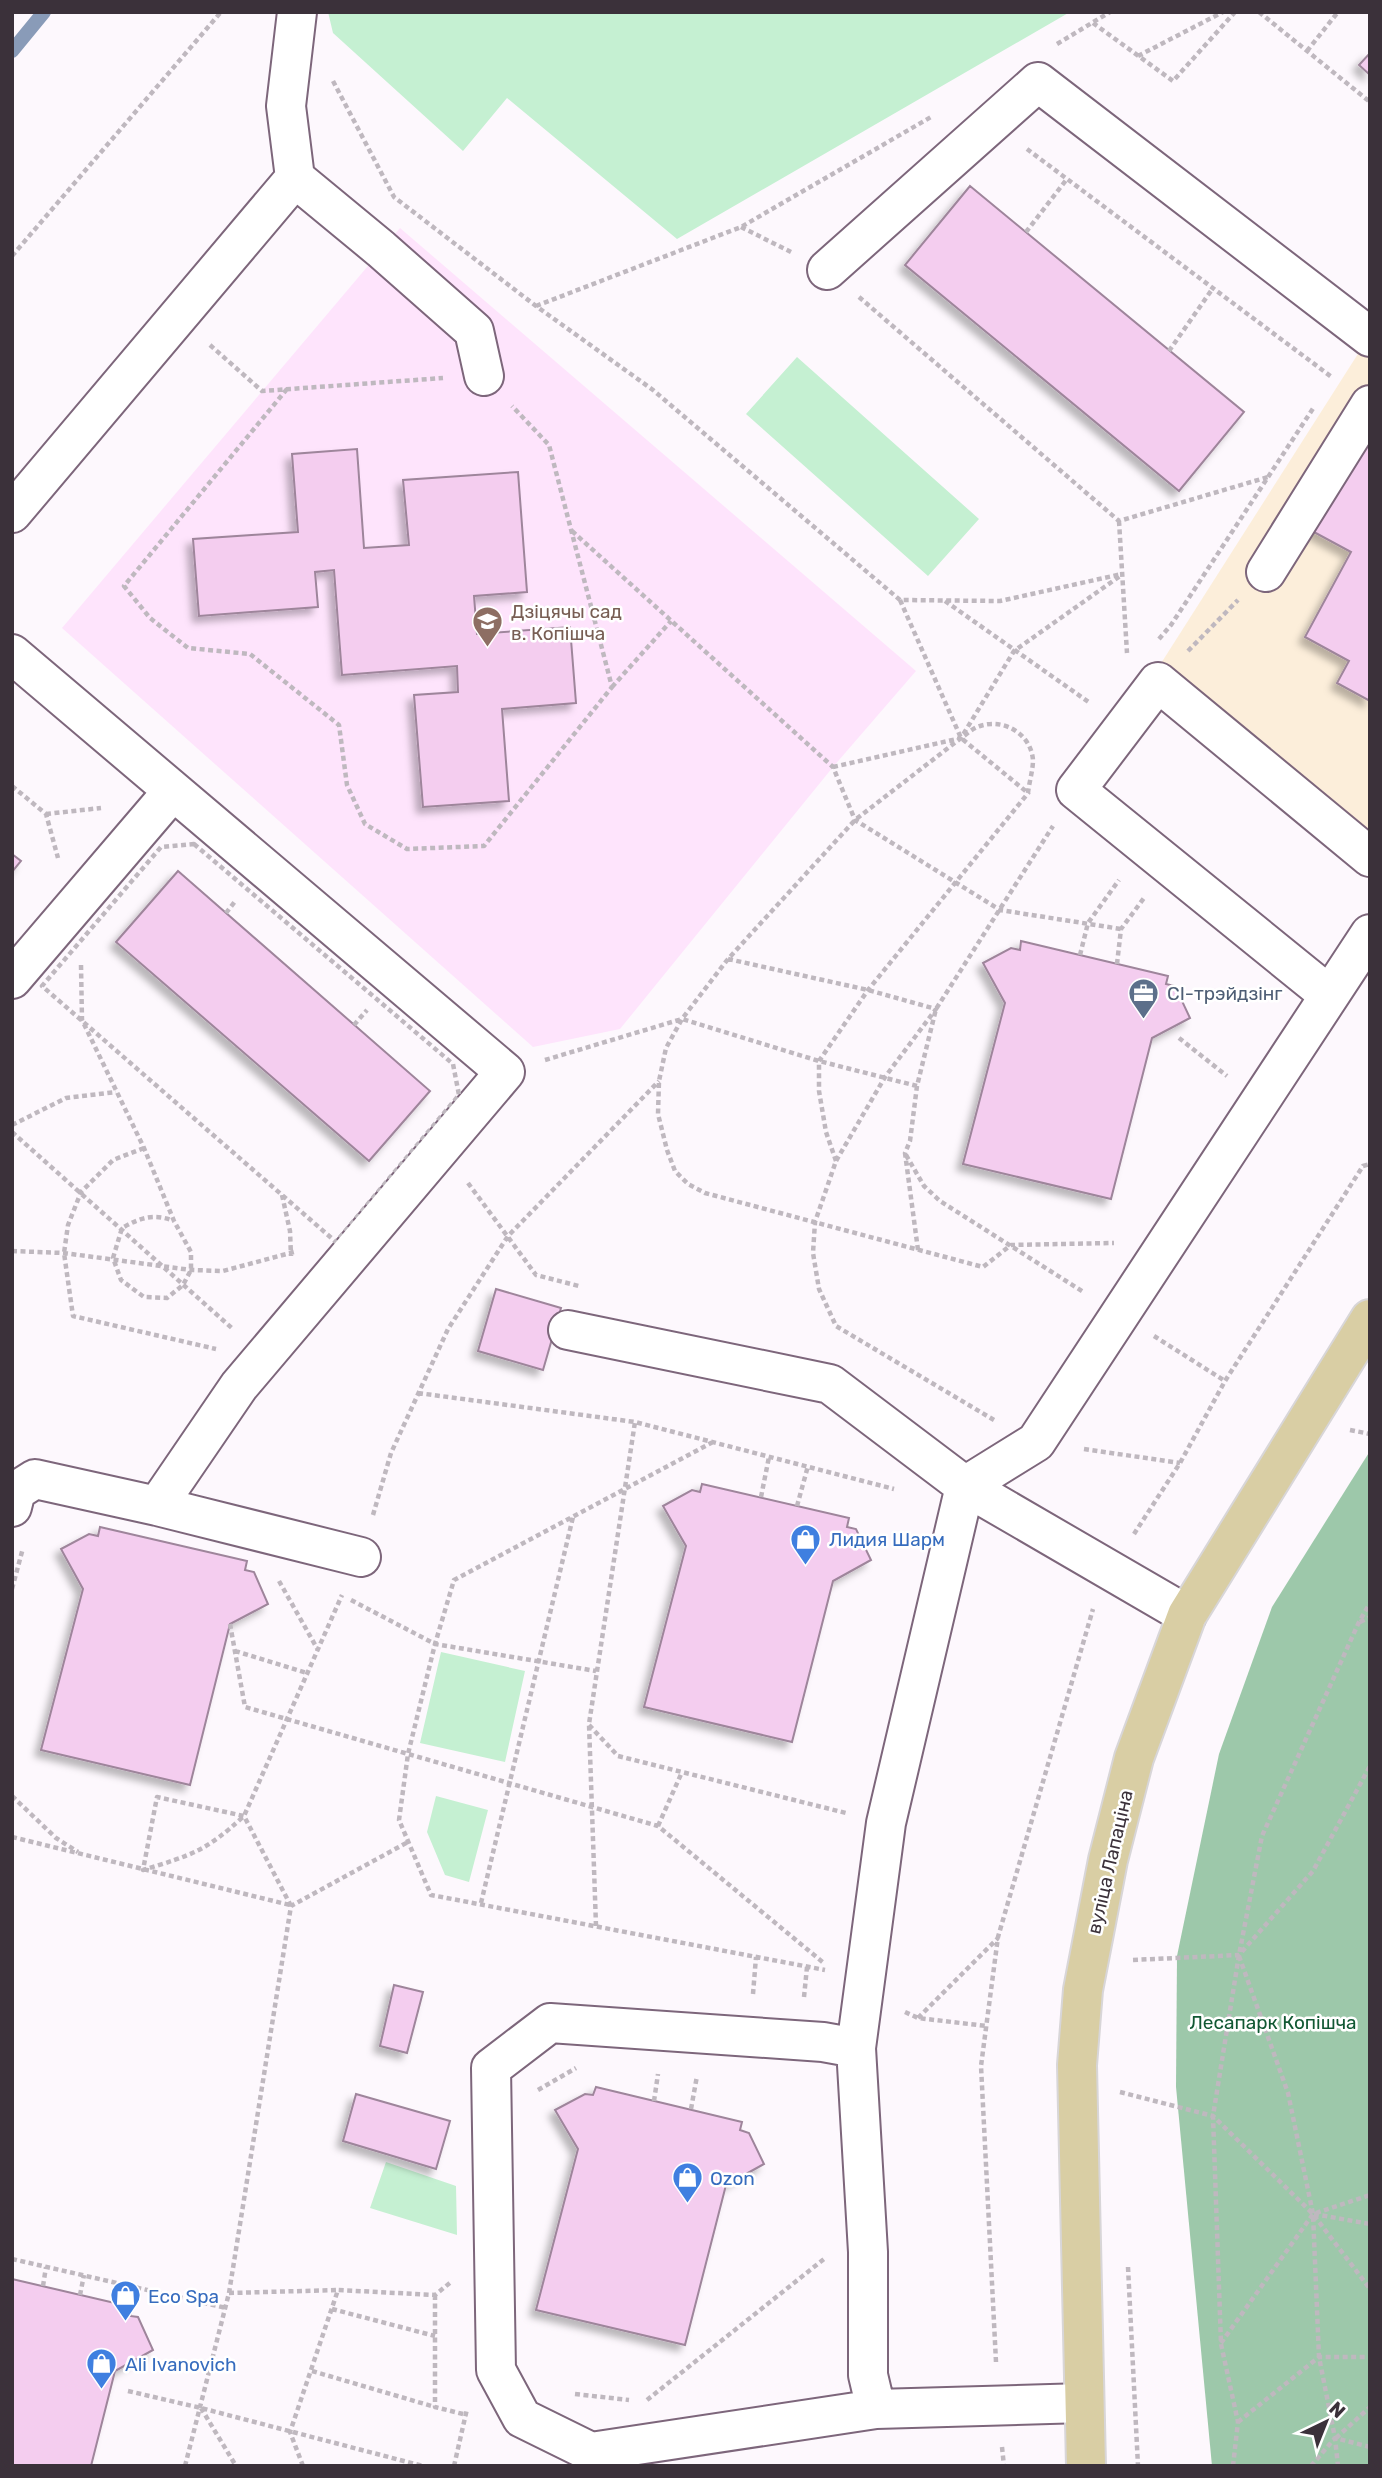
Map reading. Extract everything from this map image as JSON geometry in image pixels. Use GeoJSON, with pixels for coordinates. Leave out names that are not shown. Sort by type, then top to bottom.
{"type":"FeatureCollection","features":[{"type":"Feature","properties":{"kind":"main road","name":"вуліца Лапаціна"},"geometry":{"type":"LineString","coordinates":[[1086,2466],[1077,2065],[1083,1990],[1108,1860],[1133,1758],[1187,1615],[1370,1319]]}},
{"type":"Feature","properties":{"kind":"street"},"geometry":{"type":"LineString","coordinates":[[297,12],[286,106],[295,178],[474,331],[484,376]]}},
{"type":"Feature","properties":{"kind":"street"},"geometry":{"type":"LineString","coordinates":[[827,270],[1038,82],[1370,337]]}},
{"type":"Feature","properties":{"kind":"street"},"geometry":{"type":"LineString","coordinates":[[12,513],[295,178]]}},
{"type":"Feature","properties":{"kind":"street"},"geometry":{"type":"LineString","coordinates":[[1266,572],[1370,404]]}},
{"type":"Feature","properties":{"kind":"street"},"geometry":{"type":"LineString","coordinates":[[12,654],[505,1072],[239,1386],[157,1506]]}},
{"type":"Feature","properties":{"kind":"street"},"geometry":{"type":"LineString","coordinates":[[1329,995],[1146,846],[1067,804],[1146,663],[1370,857]]}},
{"type":"Feature","properties":{"kind":"street"},"geometry":{"type":"LineString","coordinates":[[12,979],[172,792]]}},
{"type":"Feature","properties":{"kind":"street"},"geometry":{"type":"LineString","coordinates":[[876,2409],[868,2375],[868,2252],[856,2048],[886,1824],[965,1486],[1036,1442],[1370,934]]}},
{"type":"Feature","properties":{"kind":"street"},"geometry":{"type":"LineString","coordinates":[[568,1331],[830,1384],[965,1486],[1187,1615]]}},
{"type":"Feature","properties":{"kind":"street"},"geometry":{"type":"LineString","coordinates":[[12,1507],[16,1491],[35,1479],[157,1506],[361,1557]]}},
{"type":"Feature","properties":{"kind":"street"},"geometry":{"type":"LineString","coordinates":[[856,2048],[823,2042],[550,2023],[491,2068],[496,2370],[522,2418],[591,2452],[876,2409],[1084,2403]]}},
{"type":"Feature","properties":{"kind":"path"},"geometry":{"type":"LineString","coordinates":[[12,256],[221,12]]}},
{"type":"Feature","properties":{"kind":"path"},"geometry":{"type":"LineString","coordinates":[[1046,50],[1110,12]]}},
{"type":"Feature","properties":{"kind":"path"},"geometry":{"type":"LineString","coordinates":[[1138,56],[1223,12]]}},
{"type":"Feature","properties":{"kind":"path"},"geometry":{"type":"LineString","coordinates":[[1093,23],[1173,81],[1235,12]]}},
{"type":"Feature","properties":{"kind":"path"},"geometry":{"type":"LineString","coordinates":[[1259,12],[1370,102]]}},
{"type":"Feature","properties":{"kind":"path"},"geometry":{"type":"LineString","coordinates":[[1307,51],[1338,12]]}},
{"type":"Feature","properties":{"kind":"path"},"geometry":{"type":"LineString","coordinates":[[331,73],[334,84],[394,197],[536,306],[653,390],[900,600],[961,738],[1028,793],[1067,804],[936,1009],[885,1077],[836,1161],[815,1222],[813,1253],[818,1289],[836,1325],[1005,1427],[1036,1442],[1180,1463]]}},
{"type":"Feature","properties":{"kind":"path"},"geometry":{"type":"LineString","coordinates":[[536,306],[741,227],[940,111]]}},
{"type":"Feature","properties":{"kind":"path"},"geometry":{"type":"LineString","coordinates":[[993,123],[1333,378],[1326,389]]}},
{"type":"Feature","properties":{"kind":"path"},"geometry":{"type":"LineString","coordinates":[[1026,232],[1067,179]]}},
{"type":"Feature","properties":{"kind":"path"},"geometry":{"type":"LineString","coordinates":[[741,227],[827,270],[1119,521],[1122,575],[1146,663]]}},
{"type":"Feature","properties":{"kind":"path"},"geometry":{"type":"LineString","coordinates":[[1169,351],[1213,288]]}},
{"type":"Feature","properties":{"kind":"path"},"geometry":{"type":"LineString","coordinates":[[178,317],[262,391],[484,376],[549,445],[612,687]]}},
{"type":"Feature","properties":{"kind":"path"},"geometry":{"type":"LineString","coordinates":[[288,388],[124,586],[150,618],[188,648],[250,654],[339,724],[347,785],[365,824],[407,849],[484,846],[612,687],[671,621]]}},
{"type":"Feature","properties":{"kind":"path"},"geometry":{"type":"LineString","coordinates":[[1146,663],[1319,400]]}},
{"type":"Feature","properties":{"kind":"path"},"geometry":{"type":"LineString","coordinates":[[1119,521],[1269,477]]}},
{"type":"Feature","properties":{"kind":"path"},"geometry":{"type":"LineString","coordinates":[[571,531],[833,767],[855,820],[1000,910],[1121,929]]}},
{"type":"Feature","properties":{"kind":"path"},"geometry":{"type":"LineString","coordinates":[[1146,663],[1266,572]]}},
{"type":"Feature","properties":{"kind":"path"},"geometry":{"type":"LineString","coordinates":[[900,600],[1000,600],[1122,575]]}},
{"type":"Feature","properties":{"kind":"path"},"geometry":{"type":"LineString","coordinates":[[833,767],[961,738],[1013,651],[1122,575]]}},
{"type":"Feature","properties":{"kind":"path"},"geometry":{"type":"LineString","coordinates":[[943,600],[1099,709]]}},
{"type":"Feature","properties":{"kind":"path"},"geometry":{"type":"LineString","coordinates":[[1028,793],[1033,759],[1026,740],[1009,725],[994,723],[978,726],[855,820],[728,959],[682,1019],[666,1048],[659,1081],[658,1114],[675,1171],[688,1184],[705,1193],[983,1267],[1011,1245],[1122,1242],[1115,1253]]}},
{"type":"Feature","properties":{"kind":"path"},"geometry":{"type":"LineString","coordinates":[[836,1161],[826,1132],[818,1091],[819,1061],[868,990],[1037,783]]}},
{"type":"Feature","properties":{"kind":"path"},"geometry":{"type":"LineString","coordinates":[[12,786],[46,814],[59,861]]}},
{"type":"Feature","properties":{"kind":"path"},"geometry":{"type":"LineString","coordinates":[[46,814],[105,807]]}},
{"type":"Feature","properties":{"kind":"path"},"geometry":{"type":"LineString","coordinates":[[328,1252],[459,1095],[453,1064],[194,844],[161,848],[42,986],[336,1242]]}},
{"type":"Feature","properties":{"kind":"path"},"geometry":{"type":"LineString","coordinates":[[1080,955],[1088,923],[1146,846]]}},
{"type":"Feature","properties":{"kind":"path"},"geometry":{"type":"LineString","coordinates":[[1117,964],[1121,929],[1149,892]]}},
{"type":"Feature","properties":{"kind":"path"},"geometry":{"type":"LineString","coordinates":[[81,940],[82,1020],[144,1148],[174,1221],[191,1252],[191,1270],[183,1285],[167,1298],[144,1297],[121,1280],[113,1258],[121,1228],[140,1218],[159,1216],[174,1221]]}},
{"type":"Feature","properties":{"kind":"path"},"geometry":{"type":"LineString","coordinates":[[728,959],[868,990],[936,1009]]}},
{"type":"Feature","properties":{"kind":"path"},"geometry":{"type":"LineString","coordinates":[[918,1250],[905,1153],[910,1141],[917,1086],[936,1009]]}},
{"type":"Feature","properties":{"kind":"path"},"geometry":{"type":"LineString","coordinates":[[505,1072],[682,1019],[819,1061],[917,1086]]}},
{"type":"Feature","properties":{"kind":"path"},"geometry":{"type":"LineString","coordinates":[[1179,1038],[1228,1077]]}},
{"type":"Feature","properties":{"kind":"path"},"geometry":{"type":"LineString","coordinates":[[1221,1088],[1235,1066]]}},
{"type":"Feature","properties":{"kind":"path"},"geometry":{"type":"LineString","coordinates":[[361,1557],[391,1453],[448,1329],[508,1236],[659,1081]]}},
{"type":"Feature","properties":{"kind":"path"},"geometry":{"type":"LineString","coordinates":[[12,1125],[66,1098],[116,1092]]}},
{"type":"Feature","properties":{"kind":"path"},"geometry":{"type":"LineString","coordinates":[[12,1132],[239,1334]]}},
{"type":"Feature","properties":{"kind":"path"},"geometry":{"type":"LineString","coordinates":[[442,1147],[536,1275],[579,1285],[568,1331]]}},
{"type":"Feature","properties":{"kind":"path"},"geometry":{"type":"LineString","coordinates":[[144,1148],[113,1160],[81,1192],[68,1225],[64,1253],[73,1316],[228,1352]]}},
{"type":"Feature","properties":{"kind":"path"},"geometry":{"type":"LineString","coordinates":[[905,1153],[924,1186],[940,1201]]}},
{"type":"Feature","properties":{"kind":"path"},"geometry":{"type":"LineString","coordinates":[[282,1195],[290,1231],[289,1265]]}},
{"type":"Feature","properties":{"kind":"path"},"geometry":{"type":"LineString","coordinates":[[325,1245],[336,1242]]}},
{"type":"Feature","properties":{"kind":"path"},"geometry":{"type":"LineString","coordinates":[[12,1251],[64,1253],[191,1270],[223,1271],[302,1250]]}},
{"type":"Feature","properties":{"kind":"path"},"geometry":{"type":"LineString","coordinates":[[418,1393],[635,1422],[897,1490]]}},
{"type":"Feature","properties":{"kind":"path"},"geometry":{"type":"LineString","coordinates":[[1352,1419],[1345,1429],[1370,1433]]}},
{"type":"Feature","properties":{"kind":"path"},"geometry":{"type":"LineString","coordinates":[[596,1926],[589,1724],[635,1422]]}},
{"type":"Feature","properties":{"kind":"path"},"geometry":{"type":"LineString","coordinates":[[230,1624],[245,1707],[408,1754],[590,1806],[658,1826],[834,1972],[432,1895],[400,1820],[408,1754],[454,1580],[713,1442]]}},
{"type":"Feature","properties":{"kind":"path"},"geometry":{"type":"LineString","coordinates":[[761,1497],[769,1457]]}},
{"type":"Feature","properties":{"kind":"path"},"geometry":{"type":"LineString","coordinates":[[797,1506],[808,1466]]}},
{"type":"Feature","properties":{"kind":"path"},"geometry":{"type":"LineString","coordinates":[[481,1903],[573,1516]]}},
{"type":"Feature","properties":{"kind":"path"},"geometry":{"type":"LineString","coordinates":[[273,1570],[318,1650]]}},
{"type":"Feature","properties":{"kind":"path"},"geometry":{"type":"LineString","coordinates":[[142,1870],[193,1855],[217,1841],[244,1816],[342,1595]]}},
{"type":"Feature","properties":{"kind":"path"},"geometry":{"type":"LineString","coordinates":[[1233,2466],[1238,2422],[1221,2344],[1213,2116],[1239,1955],[1262,1836],[1370,1603]]}},
{"type":"Feature","properties":{"kind":"path"},"geometry":{"type":"LineString","coordinates":[[1359,1622],[1370,1618]]}},
{"type":"Feature","properties":{"kind":"path"},"geometry":{"type":"LineString","coordinates":[[435,1644],[596,1671]]}},
{"type":"Feature","properties":{"kind":"path"},"geometry":{"type":"LineString","coordinates":[[235,1651],[307,1673]]}},
{"type":"Feature","properties":{"kind":"path"},"geometry":{"type":"LineString","coordinates":[[589,1724],[618,1756],[886,1824]]}},
{"type":"Feature","properties":{"kind":"path"},"geometry":{"type":"LineString","coordinates":[[1122,1960],[1239,1955],[1313,1871],[1370,1766]]}},
{"type":"Feature","properties":{"kind":"path"},"geometry":{"type":"LineString","coordinates":[[658,1826],[682,1772]]}},
{"type":"Feature","properties":{"kind":"path"},"geometry":{"type":"LineString","coordinates":[[12,1796],[56,1838],[83,1856]]}},
{"type":"Feature","properties":{"kind":"path"},"geometry":{"type":"LineString","coordinates":[[142,1870],[157,1797],[244,1816]]}},
{"type":"Feature","properties":{"kind":"path"},"geometry":{"type":"LineString","coordinates":[[185,2466],[229,2293],[291,1906],[244,1816]]}},
{"type":"Feature","properties":{"kind":"path"},"geometry":{"type":"LineString","coordinates":[[12,1837],[291,1906],[408,1843]]}},
{"type":"Feature","properties":{"kind":"path"},"geometry":{"type":"LineString","coordinates":[[918,2018],[998,1937]]}},
{"type":"Feature","properties":{"kind":"path"},"geometry":{"type":"LineString","coordinates":[[1239,1955],[1288,2093],[1313,2214],[1319,2357],[1338,2466]]}},
{"type":"Feature","properties":{"kind":"path"},"geometry":{"type":"LineString","coordinates":[[803,2009],[807,1967]]}},
{"type":"Feature","properties":{"kind":"path"},"geometry":{"type":"LineString","coordinates":[[862,1995],[918,2018],[986,2025]]}},
{"type":"Feature","properties":{"kind":"path"},"geometry":{"type":"LineString","coordinates":[[535,2091],[579,2066]]}},
{"type":"Feature","properties":{"kind":"path"},"geometry":{"type":"LineString","coordinates":[[654,2101],[659,2067]]}},
{"type":"Feature","properties":{"kind":"path"},"geometry":{"type":"LineString","coordinates":[[691,2109],[697,2074]]}},
{"type":"Feature","properties":{"kind":"path"},"geometry":{"type":"LineString","coordinates":[[1119,2079],[1120,2106]]}},
{"type":"Feature","properties":{"kind":"path"},"geometry":{"type":"LineString","coordinates":[[1119,2092],[1213,2116],[1313,2214],[1370,2289]]}},
{"type":"Feature","properties":{"kind":"path"},"geometry":{"type":"LineString","coordinates":[[1221,2344],[1313,2214],[1370,2195]]}},
{"type":"Feature","properties":{"kind":"path"},"geometry":{"type":"LineString","coordinates":[[1313,2214],[1370,2224]]}},
{"type":"Feature","properties":{"kind":"path"},"geometry":{"type":"LineString","coordinates":[[229,2293],[338,2290],[435,2295],[494,2251]]}},
{"type":"Feature","properties":{"kind":"path"},"geometry":{"type":"LineString","coordinates":[[644,2402],[828,2256]]}},
{"type":"Feature","properties":{"kind":"path"},"geometry":{"type":"LineString","coordinates":[[1128,2258],[1138,2466]]}},
{"type":"Feature","properties":{"kind":"path"},"geometry":{"type":"LineString","coordinates":[[12,2259],[226,2308]]}},
{"type":"Feature","properties":{"kind":"path"},"geometry":{"type":"LineString","coordinates":[[43,2286],[46,2267]]}},
{"type":"Feature","properties":{"kind":"path"},"geometry":{"type":"LineString","coordinates":[[80,2295],[84,2275]]}},
{"type":"Feature","properties":{"kind":"path"},"geometry":{"type":"LineString","coordinates":[[303,2466],[290,2432],[338,2290]]}},
{"type":"Feature","properties":{"kind":"path"},"geometry":{"type":"LineString","coordinates":[[435,2295],[435,2407]]}},
{"type":"Feature","properties":{"kind":"path"},"geometry":{"type":"LineString","coordinates":[[332,2309],[435,2336]]}},
{"type":"Feature","properties":{"kind":"path"},"geometry":{"type":"LineString","coordinates":[[1238,2422],[1319,2357],[1370,2357]]}},
{"type":"Feature","properties":{"kind":"path"},"geometry":{"type":"LineString","coordinates":[[312,2371],[467,2415]]}},
{"type":"Feature","properties":{"kind":"path"},"geometry":{"type":"LineString","coordinates":[[128,2391],[201,2407],[423,2466]]}},
{"type":"Feature","properties":{"kind":"path"},"geometry":{"type":"LineString","coordinates":[[565,2393],[631,2401]]}},
{"type":"Feature","properties":{"kind":"path"},"geometry":{"type":"LineString","coordinates":[[201,2407],[236,2466]]}},
{"type":"Feature","properties":{"kind":"path"},"geometry":{"type":"LineString","coordinates":[[1311,2466],[1335,2438],[1370,2407]]}},
{"type":"Feature","properties":{"kind":"path"},"geometry":{"type":"LineString","coordinates":[[1335,2438],[1370,2447]]}},
{"type":"Feature","properties":{"kind":"path"},"geometry":{"type":"LineString","coordinates":[[454,2466],[459,2444]]}},
{"type":"Feature","properties":{"kind":"shaded area","name":"Дзіцячы сад в. Копішча"},"geometry":{"type":"Polygon","coordinates":[[[400,228],[916,671],[833,767],[620,1029],[533,1047],[62,628],[400,228]]]}},
{"type":"Feature","properties":{"kind":"shaded area"},"geometry":{"type":"Polygon","coordinates":[[[1370,335],[1370,842],[1158,668],[1370,335]]]}},
{"type":"Feature","properties":{"kind":"green space"},"geometry":{"type":"Polygon","coordinates":[[[328,12],[1070,12],[677,239],[507,98],[463,151],[333,33],[328,12]]]}},
{"type":"Feature","properties":{"kind":"green space"},"geometry":{"type":"Polygon","coordinates":[[[797,357],[979,519],[928,576],[746,414],[797,357]]]}},
{"type":"Feature","properties":{"kind":"green space","name":"Лесапарк Копішча"},"geometry":{"type":"Polygon","coordinates":[[[1370,1451],[1370,2466],[1212,2466],[1176,2087],[1177,1956],[1219,1754],[1272,1607],[1370,1451]]]}},
{"type":"Feature","properties":{"kind":"green space"},"geometry":{"type":"Polygon","coordinates":[[[441,1652],[525,1671],[505,1762],[420,1743],[441,1652]]]}},
{"type":"Feature","properties":{"kind":"green space"},"geometry":{"type":"Polygon","coordinates":[[[436,1796],[488,1810],[469,1882],[445,1875],[427,1832],[436,1796]]]}},
{"type":"Feature","properties":{"kind":"green space"},"geometry":{"type":"Polygon","coordinates":[[[386,2162],[456,2186],[457,2235],[370,2208],[386,2162]]]}},
{"type":"Feature","properties":{"kind":"building"},"geometry":{"type":"Polygon","coordinates":[[[1370,53],[1370,75],[1359,65],[1370,53]]]}},
{"type":"Feature","properties":{"kind":"building"},"geometry":{"type":"Polygon","coordinates":[[[970,186],[1244,412],[1179,491],[905,265],[970,186]]]}},
{"type":"Feature","properties":{"kind":"building"},"geometry":{"type":"Polygon","coordinates":[[[1370,424],[1370,701],[1337,683],[1349,661],[1305,637],[1351,552],[1312,531],[1370,424]]]}},
{"type":"Feature","properties":{"kind":"building"},"geometry":{"type":"Polygon","coordinates":[[[357,449],[364,548],[409,545],[403,480],[518,472],[527,592],[474,596],[477,634],[570,627],[576,703],[502,709],[509,801],[423,807],[414,695],[458,692],[457,666],[342,675],[334,570],[315,572],[318,607],[199,616],[193,539],[298,532],[292,454],[357,449]]]}},
{"type":"Feature","properties":{"kind":"building"},"geometry":{"type":"Polygon","coordinates":[[[12,854],[21,861],[12,872],[12,854]]]}},
{"type":"Feature","properties":{"kind":"building"},"geometry":{"type":"Polygon","coordinates":[[[178,871],[430,1091],[369,1161],[116,942],[178,871]]]}},
{"type":"Feature","properties":{"kind":"building"},"geometry":{"type":"Polygon","coordinates":[[[1021,941],[1168,976],[1166,984],[1175,986],[1190,1018],[1152,1038],[1111,1199],[963,1164],[1005,1003],[983,963],[1011,948],[1020,950],[1021,941]]]}},
{"type":"Feature","properties":{"kind":"building"},"geometry":{"type":"Polygon","coordinates":[[[496,1289],[561,1308],[543,1370],[478,1351],[496,1289]]]}},
{"type":"Feature","properties":{"kind":"building"},"geometry":{"type":"Polygon","coordinates":[[[702,1484],[849,1518],[847,1527],[856,1529],[871,1560],[833,1581],[792,1742],[644,1707],[686,1546],[663,1506],[692,1490],[700,1492],[702,1484]]]}},
{"type":"Feature","properties":{"kind":"building"},"geometry":{"type":"Polygon","coordinates":[[[100,1527],[247,1561],[245,1570],[254,1572],[268,1604],[230,1624],[190,1785],[41,1750],[83,1589],[61,1549],[89,1534],[98,1536],[100,1527]]]}},
{"type":"Feature","properties":{"kind":"building"},"geometry":{"type":"Polygon","coordinates":[[[394,1985],[423,1992],[407,2053],[380,2046],[394,1985]]]}},
{"type":"Feature","properties":{"kind":"building"},"geometry":{"type":"Polygon","coordinates":[[[596,2087],[742,2122],[740,2130],[749,2133],[764,2164],[726,2185],[685,2345],[536,2310],[578,2149],[555,2110],[585,2094],[593,2095],[596,2087]]]}},
{"type":"Feature","properties":{"kind":"building"},"geometry":{"type":"Polygon","coordinates":[[[356,2094],[450,2121],[436,2169],[343,2141],[356,2094]]]}},
{"type":"Feature","properties":{"kind":"building"},"geometry":{"type":"Polygon","coordinates":[[[12,2279],[132,2307],[130,2316],[138,2317],[153,2350],[115,2371],[91,2466],[12,2466],[12,2279]]]}},
{"type":"Feature","properties":{"kind":"waterway"},"geometry":{"type":"LineString","coordinates":[[12,51],[44,12]]}},
{"type":"Feature","properties":{"kind":"place","name":"Дзіцячы сад в. Копішча"},"geometry":{"type":"Point","coordinates":[488,649]}},
{"type":"Feature","properties":{"kind":"place","name":"СІ-трэйдзінг"},"geometry":{"type":"Point","coordinates":[1144,1020]}},
{"type":"Feature","properties":{"kind":"place","name":"Лидия Шарм"},"geometry":{"type":"Point","coordinates":[806,1566]}},
{"type":"Feature","properties":{"kind":"place","name":"Ozon"},"geometry":{"type":"Point","coordinates":[687,2205]}},
{"type":"Feature","properties":{"kind":"place","name":"Eco Spa"},"geometry":{"type":"Point","coordinates":[125,2323]}},
{"type":"Feature","properties":{"kind":"place","name":"Ali Ivanovich"},"geometry":{"type":"Point","coordinates":[102,2391]}}]}
